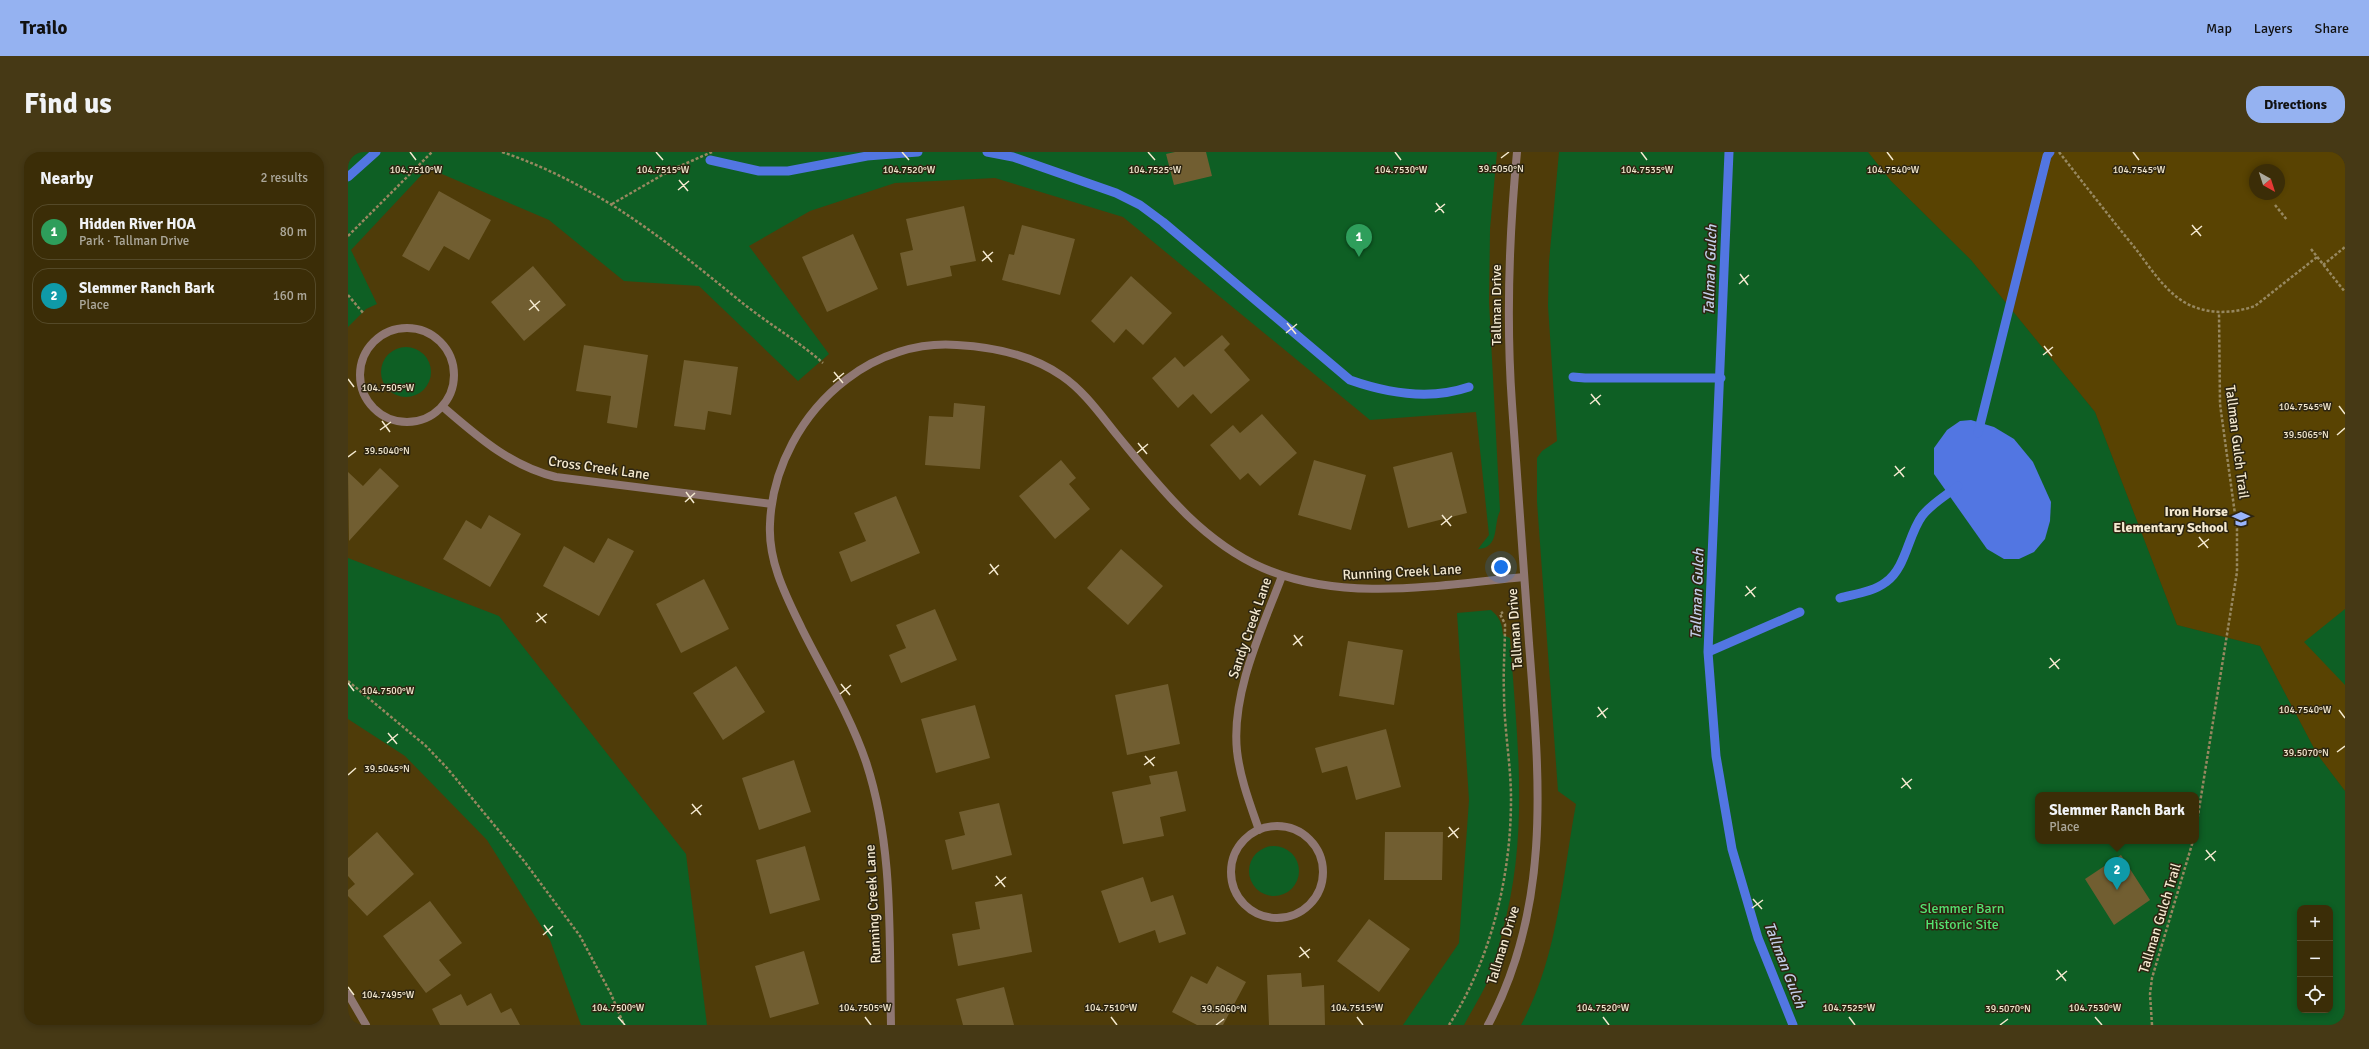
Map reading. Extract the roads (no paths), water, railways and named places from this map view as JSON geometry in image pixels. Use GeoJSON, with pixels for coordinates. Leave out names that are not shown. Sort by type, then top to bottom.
{"type":"FeatureCollection","features":[{"type":"Feature","properties":{"kind":"street","name":"Tallman Drive"},"geometry":{"type":"LineString","coordinates":[[1488,1025],[1509,976],[1519,946],[1532,892],[1537,853],[1538,778],[1509,358],[1509,259],[1517,152]]}},
{"type":"Feature","properties":{"kind":"street"},"geometry":{"type":"LineString","coordinates":[[405,327],[421,329],[435,336],[446,347],[453,362],[454,378],[451,393],[442,406],[430,416],[416,422],[401,422],[386,417],[373,408],[364,395],[360,381],[361,365],[366,351],[376,339],[390,331],[405,327]]}},
{"type":"Feature","properties":{"kind":"street","name":"Running Creek Lane"},"geometry":{"type":"LineString","coordinates":[[891,1025],[887,867],[874,792],[862,750],[800,624],[777,571],[770,545],[772,504],[783,463],[800,430],[818,406],[854,374],[882,359],[915,347],[946,344],[985,347],[1036,362],[1065,377],[1090,402],[1166,492],[1195,523],[1239,555],[1282,576],[1309,584],[1345,589],[1402,587],[1524,577]]}},
{"type":"Feature","properties":{"kind":"street","name":"Cross Creek Lane"},"geometry":{"type":"LineString","coordinates":[[442,406],[496,450],[539,473],[556,477],[772,504]]}},
{"type":"Feature","properties":{"kind":"street","name":"Sandy Creek Lane"},"geometry":{"type":"LineString","coordinates":[[1259,830],[1242,778],[1237,750],[1239,716],[1248,666],[1282,576]]}},
{"type":"Feature","properties":{"kind":"street"},"geometry":{"type":"LineString","coordinates":[[1273,826],[1287,827],[1306,837],[1319,854],[1323,867],[1322,882],[1312,901],[1296,914],[1280,918],[1264,916],[1250,909],[1239,898],[1232,883],[1231,867],[1236,852],[1245,839],[1259,830],[1273,826]]}},
{"type":"Feature","properties":{"kind":"street"},"geometry":{"type":"LineString","coordinates":[[348,994],[366,1025]]}},
{"type":"Feature","properties":{"kind":"water"},"geometry":{"type":"Polygon","coordinates":[[[1971,420],[1994,427],[2014,439],[2033,462],[2051,502],[2050,521],[2045,539],[2034,552],[2019,559],[2004,559],[1987,549],[1934,474],[1934,448],[1947,430],[1960,421],[1971,420]]]}},
{"type":"Feature","properties":{"kind":"waterway"},"geometry":{"type":"LineString","coordinates":[[348,177],[376,152]]}},
{"type":"Feature","properties":{"kind":"waterway"},"geometry":{"type":"LineString","coordinates":[[710,160],[759,171],[788,171],[867,156],[918,152]]}},
{"type":"Feature","properties":{"kind":"waterway"},"geometry":{"type":"LineString","coordinates":[[987,152],[1013,157],[1116,193],[1140,205],[1163,222],[1350,380],[1364,385],[1394,391],[1424,394],[1454,391],[1469,387]]}},
{"type":"Feature","properties":{"kind":"waterway","name":"Tallman Gulch"},"geometry":{"type":"LineString","coordinates":[[1729,152],[1708,652],[1716,756],[1732,849],[1758,938],[1793,1025]]}},
{"type":"Feature","properties":{"kind":"waterway"},"geometry":{"type":"LineString","coordinates":[[1978,433],[2047,156],[2050,152]]}},
{"type":"Feature","properties":{"kind":"waterway"},"geometry":{"type":"LineString","coordinates":[[1573,377],[1721,378]]}},
{"type":"Feature","properties":{"kind":"waterway"},"geometry":{"type":"LineString","coordinates":[[1840,598],[1875,588],[1893,576],[1922,516],[1934,504],[1958,486]]}},
{"type":"Feature","properties":{"kind":"waterway"},"geometry":{"type":"LineString","coordinates":[[1708,652],[1800,612]]}},
{"type":"Feature","properties":{"kind":"place","name":"Hidden River HOA"},"geometry":{"type":"Point","coordinates":[1359,257]}},
{"type":"Feature","properties":{"kind":"place","name":"Iron Horse Elementary School"},"geometry":{"type":"Point","coordinates":[2241,519]}},
{"type":"Feature","properties":{"kind":"place","name":"Slemmer Ranch Bark"},"geometry":{"type":"Point","coordinates":[2117,890]}},
{"type":"Feature","properties":{"kind":"park label","name":"Slemmer Barn Historic Site"},"geometry":{"type":"Point","coordinates":[1962,916]}}]}
